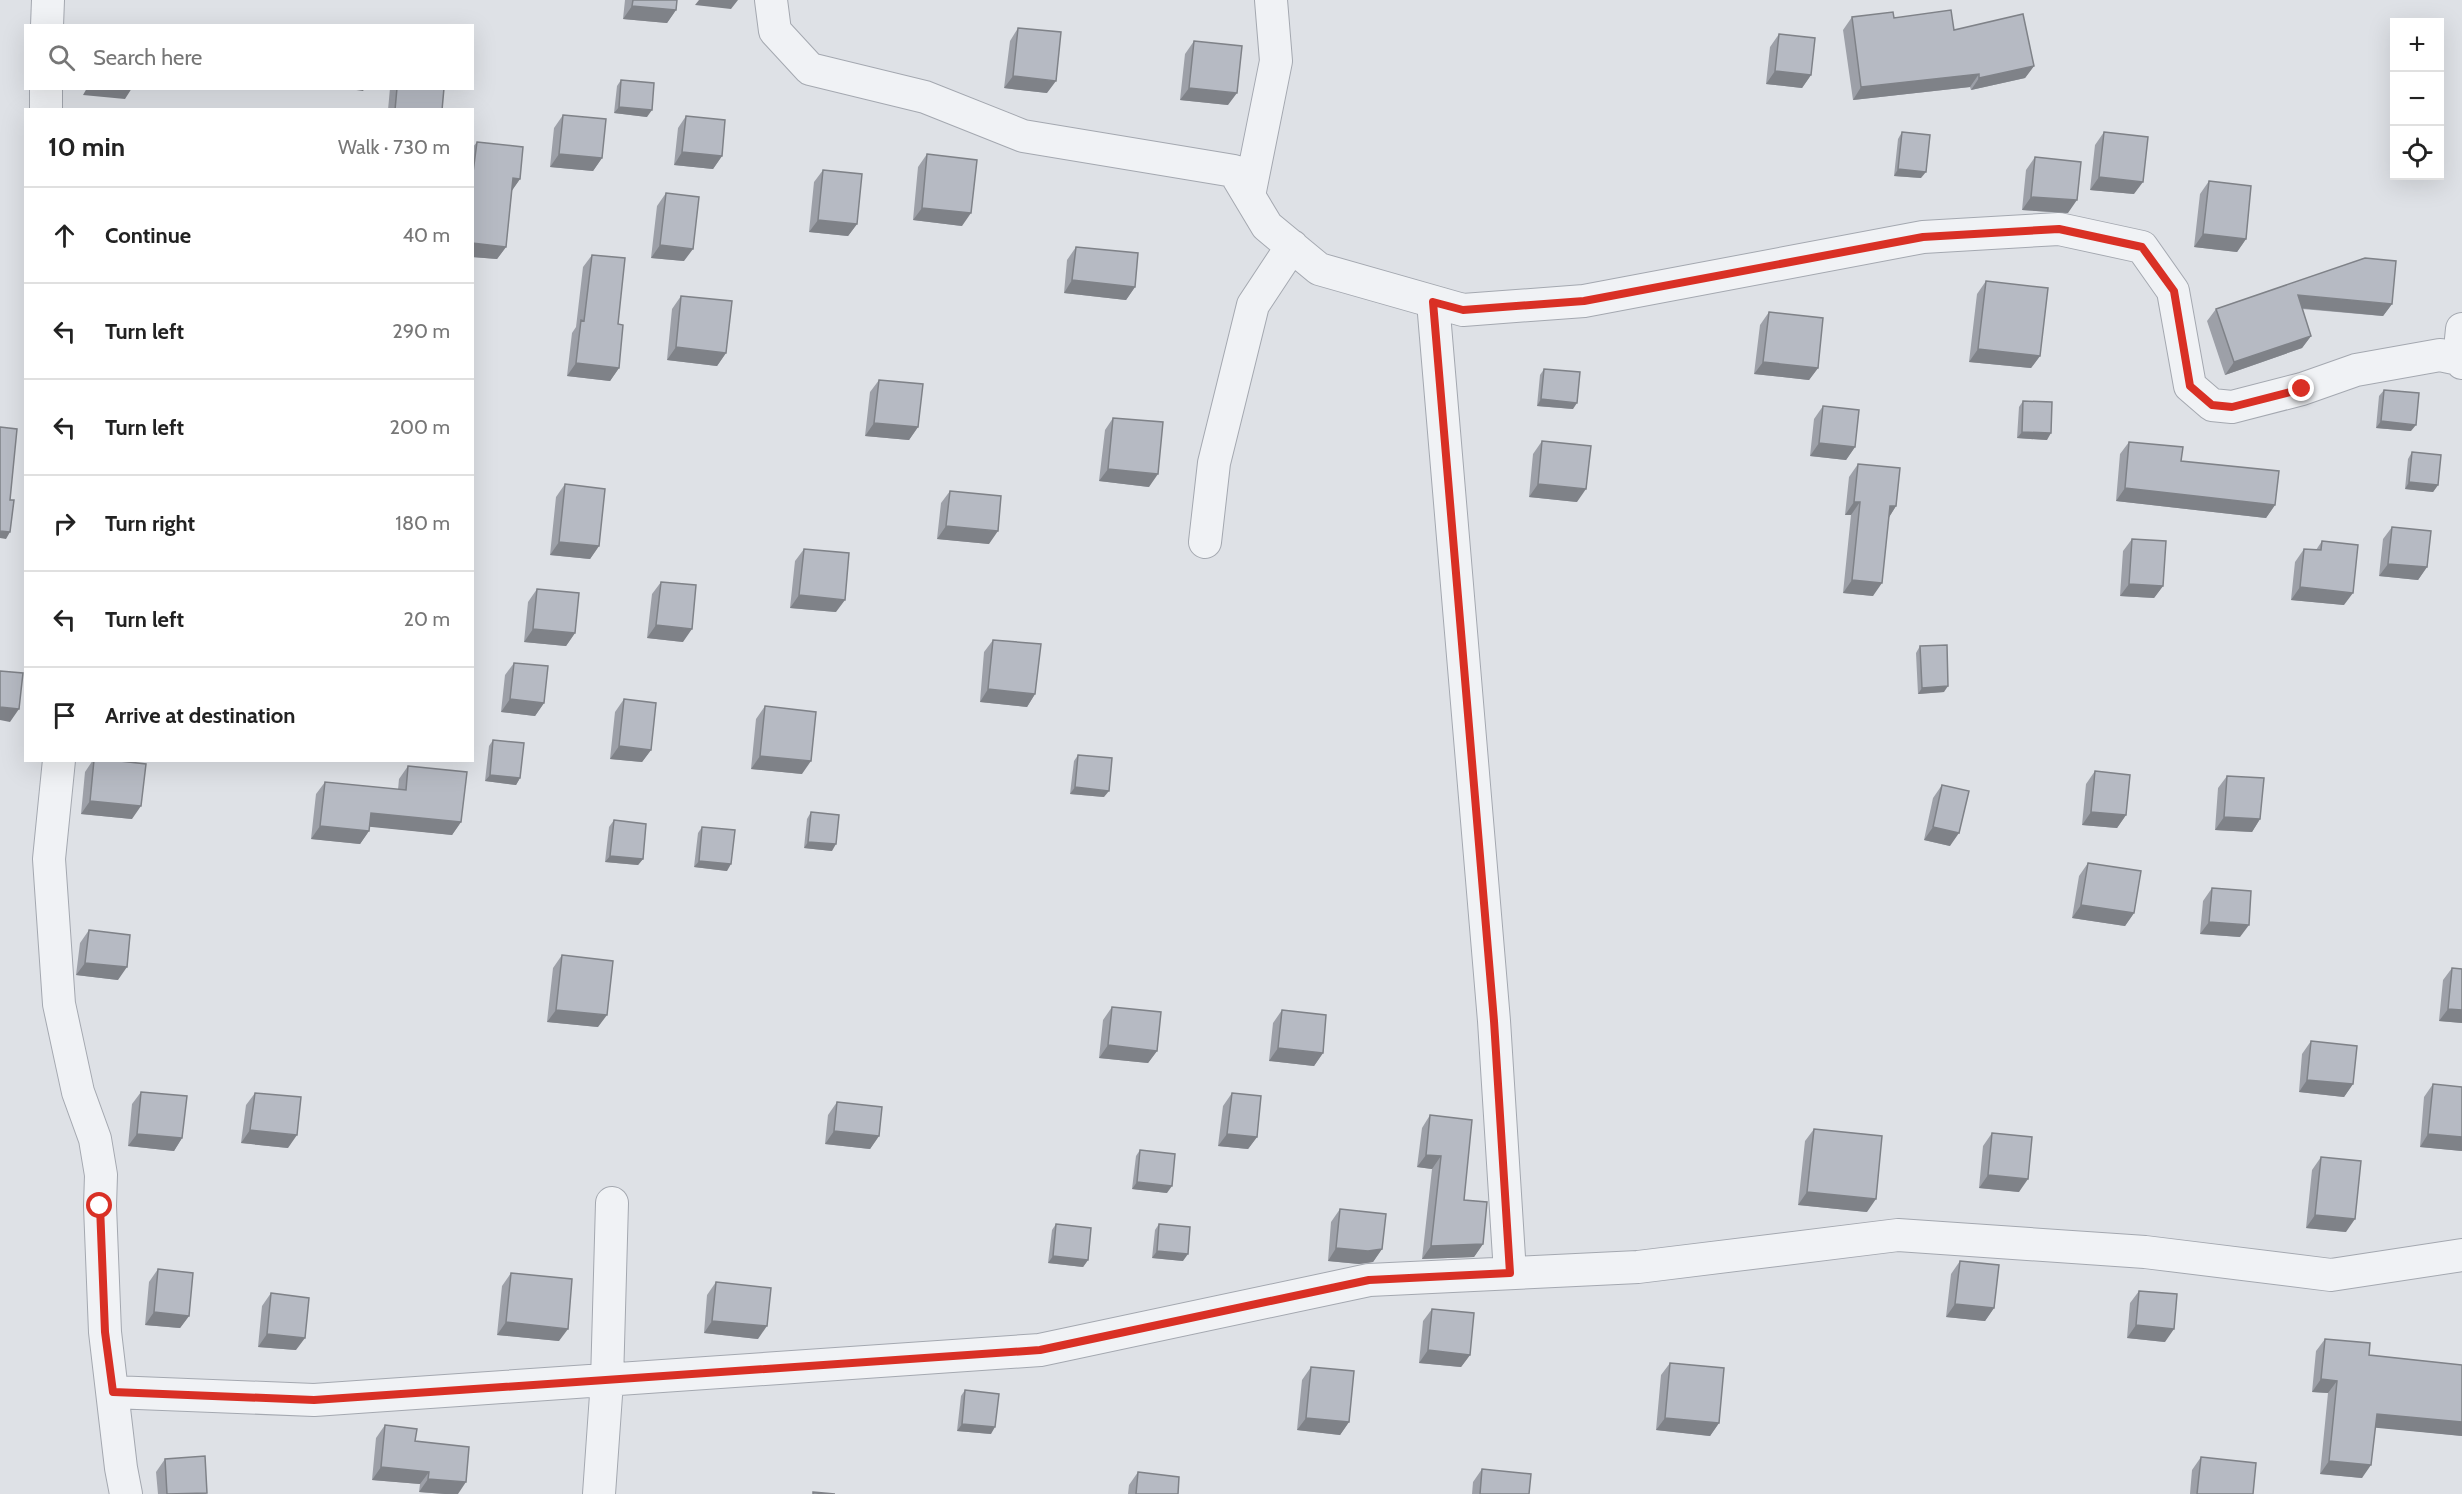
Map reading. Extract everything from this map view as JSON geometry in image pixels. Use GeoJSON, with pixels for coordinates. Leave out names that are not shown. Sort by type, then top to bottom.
{"type":"FeatureCollection","features":[{"type":"Feature","properties":{"kind":"street"},"geometry":{"type":"LineString","coordinates":[[47,24],[48,0]]}},
{"type":"Feature","properties":{"kind":"street"},"geometry":{"type":"LineString","coordinates":[[771,0],[775,31],[810,69],[925,97],[1023,136],[1234,171],[1267,226],[1319,269],[1463,310],[1584,301],[1923,237],[2059,229],[2142,247],[2174,291],[2190,386],[2212,405],[2232,407],[2302,389],[2356,370],[2461,350]]}},
{"type":"Feature","properties":{"kind":"street"},"geometry":{"type":"LineString","coordinates":[[1249,196],[1276,61],[1271,0]]}},
{"type":"Feature","properties":{"kind":"street"},"geometry":{"type":"LineString","coordinates":[[46,90],[46,108]]}},
{"type":"Feature","properties":{"kind":"street"},"geometry":{"type":"LineString","coordinates":[[1205,542],[1214,463],[1253,305],[1292,246]]}},
{"type":"Feature","properties":{"kind":"street"},"geometry":{"type":"LineString","coordinates":[[1433,302],[1493,1009],[1510,1273]]}},
{"type":"Feature","properties":{"kind":"street"},"geometry":{"type":"LineString","coordinates":[[59,762],[49,859],[59,1004],[78,1092],[95,1139],[101,1175],[105,1332],[126,1494]]}},
{"type":"Feature","properties":{"kind":"street"},"geometry":{"type":"LineString","coordinates":[[599,1494],[607,1381],[612,1203]]}},
{"type":"Feature","properties":{"kind":"street"},"geometry":{"type":"LineString","coordinates":[[113,1392],[314,1400],[1040,1350],[1369,1280],[1638,1267],[1898,1235],[2145,1252],[2331,1275],[2462,1255]]}},
{"type":"Feature","properties":{"kind":"building"},"geometry":{"type":"Polygon","coordinates":[[[633,0],[677,0],[676,10],[632,6],[633,0]]]}},
{"type":"Feature","properties":{"kind":"building"},"geometry":{"type":"Polygon","coordinates":[[[1951,10],[1954,30],[2023,14],[2034,66],[1979,78],[1979,74],[1861,87],[1852,17],[1893,12],[1894,18],[1951,10]]]}},
{"type":"Feature","properties":{"kind":"building"},"geometry":{"type":"Polygon","coordinates":[[[1018,28],[1061,32],[1056,81],[1013,76],[1018,28]]]}},
{"type":"Feature","properties":{"kind":"building"},"geometry":{"type":"Polygon","coordinates":[[[1779,34],[1815,38],[1811,75],[1775,71],[1779,34]]]}},
{"type":"Feature","properties":{"kind":"building"},"geometry":{"type":"Polygon","coordinates":[[[1194,41],[1242,46],[1237,93],[1189,88],[1194,41]]]}},
{"type":"Feature","properties":{"kind":"building"},"geometry":{"type":"Polygon","coordinates":[[[621,80],[654,83],[652,110],[619,107],[621,80]]]}},
{"type":"Feature","properties":{"kind":"building"},"geometry":{"type":"Polygon","coordinates":[[[397,90],[444,90],[442,108],[395,108],[397,90]]]}},
{"type":"Feature","properties":{"kind":"building"},"geometry":{"type":"Polygon","coordinates":[[[563,115],[606,119],[602,158],[559,154],[563,115]]]}},
{"type":"Feature","properties":{"kind":"building"},"geometry":{"type":"Polygon","coordinates":[[[686,116],[725,120],[722,156],[682,152],[686,116]]]}},
{"type":"Feature","properties":{"kind":"building"},"geometry":{"type":"Polygon","coordinates":[[[1902,132],[1930,135],[1926,172],[1898,169],[1902,132]]]}},
{"type":"Feature","properties":{"kind":"building"},"geometry":{"type":"Polygon","coordinates":[[[2104,132],[2148,137],[2143,182],[2099,177],[2104,132]]]}},
{"type":"Feature","properties":{"kind":"building"},"geometry":{"type":"Polygon","coordinates":[[[477,142],[523,147],[520,179],[513,178],[506,247],[474,243],[474,165],[477,142]]]}},
{"type":"Feature","properties":{"kind":"building"},"geometry":{"type":"Polygon","coordinates":[[[927,154],[977,160],[971,213],[922,208],[927,154]]]}},
{"type":"Feature","properties":{"kind":"building"},"geometry":{"type":"Polygon","coordinates":[[[2035,157],[2081,162],[2077,200],[2031,197],[2035,157]]]}},
{"type":"Feature","properties":{"kind":"building"},"geometry":{"type":"Polygon","coordinates":[[[823,170],[862,174],[857,224],[818,220],[823,170]]]}},
{"type":"Feature","properties":{"kind":"building"},"geometry":{"type":"Polygon","coordinates":[[[2209,181],[2251,186],[2246,239],[2203,234],[2209,181]]]}},
{"type":"Feature","properties":{"kind":"building"},"geometry":{"type":"Polygon","coordinates":[[[666,193],[699,197],[693,249],[660,245],[666,193]]]}},
{"type":"Feature","properties":{"kind":"building"},"geometry":{"type":"Polygon","coordinates":[[[1076,247],[1138,253],[1135,287],[1072,280],[1076,247]]]}},
{"type":"Feature","properties":{"kind":"building"},"geometry":{"type":"Polygon","coordinates":[[[592,255],[625,258],[618,324],[623,325],[619,368],[576,363],[592,255]]]}},
{"type":"Feature","properties":{"kind":"building"},"geometry":{"type":"Polygon","coordinates":[[[2365,258],[2396,261],[2392,304],[2298,295],[2311,336],[2234,362],[2216,309],[2365,258]]]}},
{"type":"Feature","properties":{"kind":"building"},"geometry":{"type":"Polygon","coordinates":[[[1986,281],[2048,288],[2040,356],[1978,349],[1986,281]]]}},
{"type":"Feature","properties":{"kind":"building"},"geometry":{"type":"Polygon","coordinates":[[[681,296],[732,301],[726,353],[676,347],[681,296]]]}},
{"type":"Feature","properties":{"kind":"building"},"geometry":{"type":"Polygon","coordinates":[[[1769,312],[1823,318],[1818,368],[1763,362],[1769,312]]]}},
{"type":"Feature","properties":{"kind":"building"},"geometry":{"type":"Polygon","coordinates":[[[1544,369],[1580,372],[1577,403],[1541,399],[1544,369]]]}},
{"type":"Feature","properties":{"kind":"building"},"geometry":{"type":"Polygon","coordinates":[[[879,380],[923,384],[918,427],[874,423],[879,380]]]}},
{"type":"Feature","properties":{"kind":"building"},"geometry":{"type":"Polygon","coordinates":[[[2384,390],[2419,393],[2416,425],[2381,421],[2384,390]]]}},
{"type":"Feature","properties":{"kind":"building"},"geometry":{"type":"Polygon","coordinates":[[[2023,401],[2052,402],[2051,433],[2022,432],[2023,401]]]}},
{"type":"Feature","properties":{"kind":"building"},"geometry":{"type":"Polygon","coordinates":[[[1823,406],[1859,410],[1855,447],[1819,443],[1823,406]]]}},
{"type":"Feature","properties":{"kind":"building"},"geometry":{"type":"Polygon","coordinates":[[[1113,418],[1163,422],[1158,474],[1108,469],[1113,418]]]}},
{"type":"Feature","properties":{"kind":"building"},"geometry":{"type":"Polygon","coordinates":[[[0,427],[17,429],[10,500],[14,500],[10,532],[0,531],[0,427]]]}},
{"type":"Feature","properties":{"kind":"building"},"geometry":{"type":"Polygon","coordinates":[[[1542,441],[1591,446],[1586,489],[1538,484],[1542,441]]]}},
{"type":"Feature","properties":{"kind":"building"},"geometry":{"type":"Polygon","coordinates":[[[2129,442],[2183,447],[2181,461],[2279,471],[2275,505],[2125,488],[2129,442]]]}},
{"type":"Feature","properties":{"kind":"building"},"geometry":{"type":"Polygon","coordinates":[[[2412,452],[2441,455],[2438,485],[2409,482],[2412,452]]]}},
{"type":"Feature","properties":{"kind":"building"},"geometry":{"type":"Polygon","coordinates":[[[1858,464],[1900,468],[1896,506],[1890,506],[1882,583],[1852,580],[1860,502],[1854,502],[1858,464]]]}},
{"type":"Feature","properties":{"kind":"building"},"geometry":{"type":"Polygon","coordinates":[[[565,484],[605,489],[599,546],[559,542],[565,484]]]}},
{"type":"Feature","properties":{"kind":"building"},"geometry":{"type":"Polygon","coordinates":[[[950,491],[1001,496],[998,531],[946,526],[950,491]]]}},
{"type":"Feature","properties":{"kind":"building"},"geometry":{"type":"Polygon","coordinates":[[[2392,527],[2431,531],[2427,567],[2388,564],[2392,527]]]}},
{"type":"Feature","properties":{"kind":"building"},"geometry":{"type":"Polygon","coordinates":[[[2132,539],[2166,541],[2163,586],[2129,584],[2132,539]]]}},
{"type":"Feature","properties":{"kind":"building"},"geometry":{"type":"Polygon","coordinates":[[[2322,541],[2358,545],[2353,593],[2300,587],[2304,549],[2321,550],[2322,541]]]}},
{"type":"Feature","properties":{"kind":"building"},"geometry":{"type":"Polygon","coordinates":[[[804,549],[849,553],[845,600],[799,595],[804,549]]]}},
{"type":"Feature","properties":{"kind":"building"},"geometry":{"type":"Polygon","coordinates":[[[661,582],[696,585],[692,629],[656,625],[661,582]]]}},
{"type":"Feature","properties":{"kind":"building"},"geometry":{"type":"Polygon","coordinates":[[[537,589],[579,593],[575,633],[533,629],[537,589]]]}},
{"type":"Feature","properties":{"kind":"building"},"geometry":{"type":"Polygon","coordinates":[[[993,640],[1041,644],[1035,694],[988,689],[993,640]]]}},
{"type":"Feature","properties":{"kind":"building"},"geometry":{"type":"Polygon","coordinates":[[[1947,645],[1948,686],[1922,688],[1920,646],[1947,645]]]}},
{"type":"Feature","properties":{"kind":"building"},"geometry":{"type":"Polygon","coordinates":[[[514,663],[548,666],[544,703],[510,699],[514,663]]]}},
{"type":"Feature","properties":{"kind":"building"},"geometry":{"type":"Polygon","coordinates":[[[0,671],[23,673],[19,709],[0,707],[0,671]]]}},
{"type":"Feature","properties":{"kind":"building"},"geometry":{"type":"Polygon","coordinates":[[[624,699],[656,703],[651,750],[619,746],[624,699]]]}},
{"type":"Feature","properties":{"kind":"building"},"geometry":{"type":"Polygon","coordinates":[[[765,706],[816,712],[811,761],[760,756],[765,706]]]}},
{"type":"Feature","properties":{"kind":"building"},"geometry":{"type":"Polygon","coordinates":[[[493,740],[524,743],[520,778],[490,775],[493,740]]]}},
{"type":"Feature","properties":{"kind":"building"},"geometry":{"type":"Polygon","coordinates":[[[1078,755],[1112,758],[1109,791],[1075,787],[1078,755]]]}},
{"type":"Feature","properties":{"kind":"building"},"geometry":{"type":"Polygon","coordinates":[[[94,762],[146,764],[141,806],[90,801],[94,762]]]}},
{"type":"Feature","properties":{"kind":"building"},"geometry":{"type":"Polygon","coordinates":[[[408,766],[467,772],[461,822],[371,813],[369,831],[320,826],[325,782],[406,790],[408,766]]]}},
{"type":"Feature","properties":{"kind":"building"},"geometry":{"type":"Polygon","coordinates":[[[2095,771],[2130,775],[2126,815],[2091,812],[2095,771]]]}},
{"type":"Feature","properties":{"kind":"building"},"geometry":{"type":"Polygon","coordinates":[[[2227,776],[2264,778],[2260,819],[2224,817],[2227,776]]]}},
{"type":"Feature","properties":{"kind":"building"},"geometry":{"type":"Polygon","coordinates":[[[1942,785],[1969,791],[1959,833],[1933,827],[1942,785]]]}},
{"type":"Feature","properties":{"kind":"building"},"geometry":{"type":"Polygon","coordinates":[[[811,812],[839,815],[836,844],[808,842],[811,812]]]}},
{"type":"Feature","properties":{"kind":"building"},"geometry":{"type":"Polygon","coordinates":[[[614,820],[646,824],[643,859],[610,856],[614,820]]]}},
{"type":"Feature","properties":{"kind":"building"},"geometry":{"type":"Polygon","coordinates":[[[702,827],[735,830],[731,864],[699,861],[702,827]]]}},
{"type":"Feature","properties":{"kind":"building"},"geometry":{"type":"Polygon","coordinates":[[[2088,863],[2141,871],[2134,913],[2081,905],[2088,863]]]}},
{"type":"Feature","properties":{"kind":"building"},"geometry":{"type":"Polygon","coordinates":[[[2212,888],[2251,891],[2249,925],[2209,922],[2212,888]]]}},
{"type":"Feature","properties":{"kind":"building"},"geometry":{"type":"Polygon","coordinates":[[[89,930],[130,935],[127,967],[85,963],[89,930]]]}},
{"type":"Feature","properties":{"kind":"building"},"geometry":{"type":"Polygon","coordinates":[[[562,955],[613,961],[607,1015],[556,1010],[562,955]]]}},
{"type":"Feature","properties":{"kind":"building"},"geometry":{"type":"Polygon","coordinates":[[[2452,968],[2462,969],[2462,1010],[2448,1009],[2452,968]]]}},
{"type":"Feature","properties":{"kind":"building"},"geometry":{"type":"Polygon","coordinates":[[[1112,1007],[1161,1012],[1157,1051],[1108,1045],[1112,1007]]]}},
{"type":"Feature","properties":{"kind":"building"},"geometry":{"type":"Polygon","coordinates":[[[1282,1010],[1326,1015],[1323,1053],[1278,1048],[1282,1010]]]}},
{"type":"Feature","properties":{"kind":"building"},"geometry":{"type":"Polygon","coordinates":[[[2311,1041],[2357,1046],[2353,1084],[2307,1080],[2311,1041]]]}},
{"type":"Feature","properties":{"kind":"building"},"geometry":{"type":"Polygon","coordinates":[[[2433,1084],[2462,1087],[2462,1137],[2428,1134],[2433,1084]]]}},
{"type":"Feature","properties":{"kind":"building"},"geometry":{"type":"Polygon","coordinates":[[[141,1092],[187,1096],[182,1138],[137,1134],[141,1092]]]}},
{"type":"Feature","properties":{"kind":"building"},"geometry":{"type":"Polygon","coordinates":[[[255,1093],[301,1097],[297,1135],[250,1130],[255,1093]]]}},
{"type":"Feature","properties":{"kind":"building"},"geometry":{"type":"Polygon","coordinates":[[[1232,1093],[1261,1096],[1257,1137],[1227,1134],[1232,1093]]]}},
{"type":"Feature","properties":{"kind":"building"},"geometry":{"type":"Polygon","coordinates":[[[837,1102],[882,1107],[879,1136],[834,1131],[837,1102]]]}},
{"type":"Feature","properties":{"kind":"building"},"geometry":{"type":"Polygon","coordinates":[[[1430,1115],[1472,1120],[1464,1200],[1487,1202],[1483,1244],[1431,1246],[1441,1156],[1426,1155],[1430,1115]]]}},
{"type":"Feature","properties":{"kind":"building"},"geometry":{"type":"Polygon","coordinates":[[[1814,1129],[1882,1136],[1876,1199],[1807,1192],[1814,1129]]]}},
{"type":"Feature","properties":{"kind":"building"},"geometry":{"type":"Polygon","coordinates":[[[1992,1133],[2032,1137],[2028,1179],[1988,1175],[1992,1133]]]}},
{"type":"Feature","properties":{"kind":"building"},"geometry":{"type":"Polygon","coordinates":[[[1140,1150],[1175,1154],[1172,1186],[1137,1182],[1140,1150]]]}},
{"type":"Feature","properties":{"kind":"building"},"geometry":{"type":"Polygon","coordinates":[[[2321,1157],[2361,1161],[2355,1219],[2315,1215],[2321,1157]]]}},
{"type":"Feature","properties":{"kind":"building"},"geometry":{"type":"Polygon","coordinates":[[[1340,1209],[1386,1214],[1382,1249],[1368,1251],[1336,1248],[1340,1209]]]}},
{"type":"Feature","properties":{"kind":"building"},"geometry":{"type":"Polygon","coordinates":[[[1056,1224],[1091,1228],[1088,1260],[1053,1256],[1056,1224]]]}},
{"type":"Feature","properties":{"kind":"building"},"geometry":{"type":"Polygon","coordinates":[[[1159,1224],[1190,1227],[1188,1254],[1157,1251],[1159,1224]]]}},
{"type":"Feature","properties":{"kind":"building"},"geometry":{"type":"Polygon","coordinates":[[[1960,1261],[1999,1265],[1994,1308],[1955,1304],[1960,1261]]]}},
{"type":"Feature","properties":{"kind":"building"},"geometry":{"type":"Polygon","coordinates":[[[158,1269],[193,1273],[189,1316],[154,1312],[158,1269]]]}},
{"type":"Feature","properties":{"kind":"building"},"geometry":{"type":"Polygon","coordinates":[[[511,1273],[572,1279],[568,1329],[506,1322],[511,1273]]]}},
{"type":"Feature","properties":{"kind":"building"},"geometry":{"type":"Polygon","coordinates":[[[716,1282],[771,1288],[767,1326],[712,1321],[716,1282]]]}},
{"type":"Feature","properties":{"kind":"building"},"geometry":{"type":"Polygon","coordinates":[[[2139,1291],[2177,1294],[2174,1329],[2136,1325],[2139,1291]]]}},
{"type":"Feature","properties":{"kind":"building"},"geometry":{"type":"Polygon","coordinates":[[[271,1293],[309,1298],[305,1338],[267,1334],[271,1293]]]}},
{"type":"Feature","properties":{"kind":"building"},"geometry":{"type":"Polygon","coordinates":[[[1432,1309],[1474,1313],[1470,1355],[1428,1350],[1432,1309]]]}},
{"type":"Feature","properties":{"kind":"building"},"geometry":{"type":"Polygon","coordinates":[[[2325,1339],[2370,1343],[2369,1355],[2462,1365],[2462,1422],[2377,1414],[2371,1465],[2329,1461],[2337,1381],[2321,1379],[2325,1339]]]}},
{"type":"Feature","properties":{"kind":"building"},"geometry":{"type":"Polygon","coordinates":[[[1670,1363],[1724,1368],[1719,1423],[1665,1418],[1670,1363]]]}},
{"type":"Feature","properties":{"kind":"building"},"geometry":{"type":"Polygon","coordinates":[[[1311,1367],[1354,1371],[1349,1422],[1306,1418],[1311,1367]]]}},
{"type":"Feature","properties":{"kind":"building"},"geometry":{"type":"Polygon","coordinates":[[[965,1390],[999,1394],[995,1427],[962,1424],[965,1390]]]}},
{"type":"Feature","properties":{"kind":"building"},"geometry":{"type":"Polygon","coordinates":[[[385,1425],[417,1429],[415,1441],[469,1447],[466,1482],[428,1479],[429,1472],[381,1467],[385,1425]]]}},
{"type":"Feature","properties":{"kind":"building"},"geometry":{"type":"Polygon","coordinates":[[[205,1456],[207,1493],[167,1494],[165,1459],[205,1456]]]}},
{"type":"Feature","properties":{"kind":"building"},"geometry":{"type":"Polygon","coordinates":[[[2201,1457],[2256,1463],[2253,1494],[2197,1494],[2201,1457]]]}},
{"type":"Feature","properties":{"kind":"building"},"geometry":{"type":"Polygon","coordinates":[[[1482,1469],[1531,1474],[1529,1494],[1480,1494],[1482,1469]]]}},
{"type":"Feature","properties":{"kind":"building"},"geometry":{"type":"Polygon","coordinates":[[[1138,1472],[1179,1477],[1178,1494],[1136,1494],[1138,1472]]]}},
{"type":"Feature","properties":{"kind":"route"},"geometry":{"type":"LineString","coordinates":[[100,1206],[105,1332],[113,1392],[314,1400],[1040,1350],[1369,1280],[1510,1273],[1494,1021],[1433,302],[1463,310],[1584,301],[1923,237],[2059,229],[2142,247],[2174,291],[2190,386],[2212,405],[2232,407],[2302,389]]}}]}
